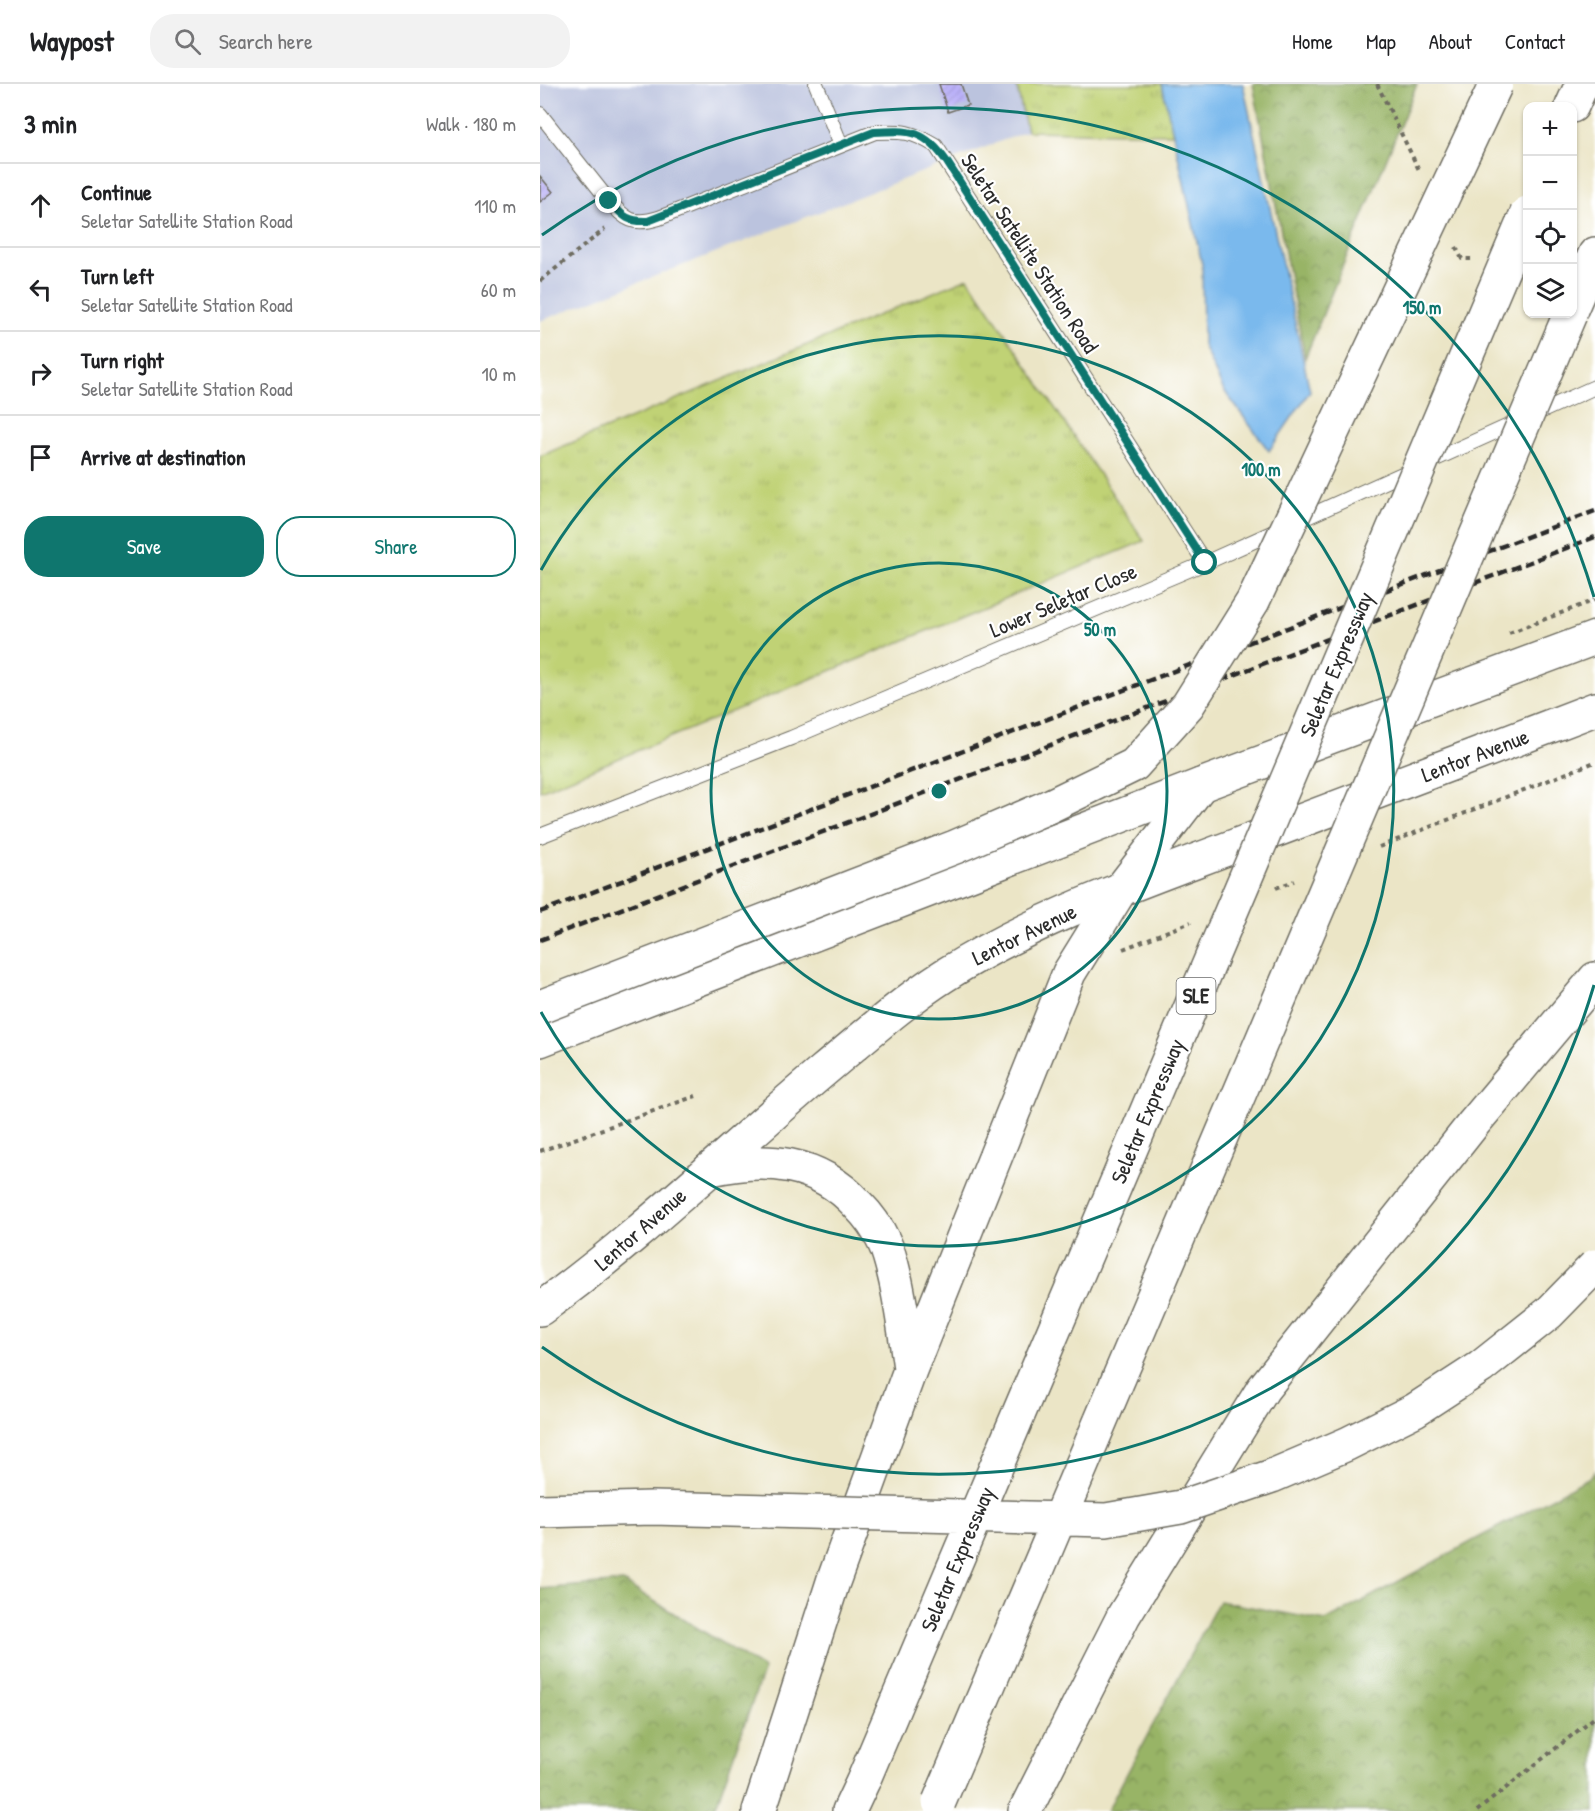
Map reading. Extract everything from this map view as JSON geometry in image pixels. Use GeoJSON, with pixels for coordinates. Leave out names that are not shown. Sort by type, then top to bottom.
{"type":"FeatureCollection","features":[{"type":"Feature","properties":{"kind":"main road"},"geometry":{"type":"LineString","coordinates":[[540,1007],[955,847],[1052,805],[1134,765],[1188,705],[1253,601],[1496,84]]}},
{"type":"Feature","properties":{"kind":"main road"},"geometry":{"type":"LineString","coordinates":[[1574,102],[1582,84]]}},
{"type":"Feature","properties":{"kind":"main road","name":"Seletar Expressway"},"geometry":{"type":"LineString","coordinates":[[849,1811],[1523,222]]}},
{"type":"Feature","properties":{"kind":"main road"},"geometry":{"type":"LineString","coordinates":[[1577,295],[1595,254]]}},
{"type":"Feature","properties":{"kind":"main road"},"geometry":{"type":"LineString","coordinates":[[937,1806],[1568,318]]}},
{"type":"Feature","properties":{"kind":"main road"},"geometry":{"type":"LineString","coordinates":[[540,1040],[1201,785],[1595,638]]}},
{"type":"Feature","properties":{"kind":"main road","name":"Lentor Avenue"},"geometry":{"type":"LineString","coordinates":[[540,1309],[631,1239],[895,1011],[942,977],[1016,934],[1121,889],[1595,709]]}},
{"type":"Feature","properties":{"kind":"main road"},"geometry":{"type":"LineString","coordinates":[[759,1811],[834,1582],[910,1370],[1069,973],[1121,889],[1201,785]]}},
{"type":"Feature","properties":{"kind":"main road"},"geometry":{"type":"LineString","coordinates":[[1024,1811],[1124,1615],[1263,1389],[1474,1123],[1595,979]]}},
{"type":"Feature","properties":{"kind":"main road"},"geometry":{"type":"LineString","coordinates":[[710,1169],[739,1162],[789,1165],[818,1174],[844,1190],[866,1213],[885,1242],[903,1317],[910,1370]]}},
{"type":"Feature","properties":{"kind":"main road"},"geometry":{"type":"LineString","coordinates":[[540,1511],[652,1508],[1106,1520],[1181,1507],[1272,1476],[1347,1444],[1415,1410],[1480,1367],[1549,1313],[1595,1266]]}},
{"type":"Feature","properties":{"kind":"lane"},"geometry":{"type":"LineString","coordinates":[[816,84],[841,145]]}},
{"type":"Feature","properties":{"kind":"lane"},"geometry":{"type":"LineString","coordinates":[[540,114],[622,215]]}},
{"type":"Feature","properties":{"kind":"lane","name":"Seletar Satellite Station Road"},"geometry":{"type":"LineString","coordinates":[[622,215],[633,222],[659,218],[874,132],[902,130],[918,135],[936,146],[1205,563]]}},
{"type":"Feature","properties":{"kind":"lane","name":"Lower Seletar Close"},"geometry":{"type":"LineString","coordinates":[[540,836],[791,738],[1205,563],[1595,387]]}},
{"type":"Feature","properties":{"kind":"path"},"geometry":{"type":"LineString","coordinates":[[540,281],[622,215]]}},
{"type":"Feature","properties":{"kind":"path"},"geometry":{"type":"LineString","coordinates":[[540,1152],[696,1096]]}},
{"type":"Feature","properties":{"kind":"path"},"geometry":{"type":"LineString","coordinates":[[1477,1811],[1595,1717]]}},
{"type":"Feature","properties":{"kind":"shaded area"},"geometry":{"type":"Polygon","coordinates":[[[540,84],[1016,84],[1027,131],[540,321],[540,84]]]}},
{"type":"Feature","properties":{"kind":"green space"},"geometry":{"type":"Polygon","coordinates":[[[1016,84],[1162,84],[1173,134],[1027,131],[1016,84]]]}},
{"type":"Feature","properties":{"kind":"green space"},"geometry":{"type":"Polygon","coordinates":[[[1253,84],[1417,84],[1305,358],[1253,84]]]}},
{"type":"Feature","properties":{"kind":"green space"},"geometry":{"type":"Polygon","coordinates":[[[968,278],[1144,541],[540,791],[540,456],[968,278]]]}},
{"type":"Feature","properties":{"kind":"green space"},"geometry":{"type":"Polygon","coordinates":[[[1595,1471],[1595,1811],[1107,1811],[1219,1601],[1326,1621],[1590,1477],[1595,1471]]]}},
{"type":"Feature","properties":{"kind":"green space"},"geometry":{"type":"Polygon","coordinates":[[[623,1582],[764,1669],[714,1811],[540,1811],[540,1589],[623,1582]]]}},
{"type":"Feature","properties":{"kind":"water"},"geometry":{"type":"Polygon","coordinates":[[[1162,84],[1243,84],[1310,391],[1269,451],[1223,389],[1203,345],[1202,264],[1162,84]]]}},
{"type":"Feature","properties":{"kind":"building"},"geometry":{"type":"Polygon","coordinates":[[[939,84],[961,84],[968,105],[948,112],[939,84]]]}},
{"type":"Feature","properties":{"kind":"building"},"geometry":{"type":"Polygon","coordinates":[[[540,176],[553,192],[540,202],[540,176]]]}},
{"type":"Feature","properties":{"kind":"railway"},"geometry":{"type":"LineString","coordinates":[[540,912],[1595,511]]}},
{"type":"Feature","properties":{"kind":"railway"},"geometry":{"type":"LineString","coordinates":[[540,940],[1595,537]]}},
{"type":"Feature","properties":{"kind":"route"},"geometry":{"type":"LineString","coordinates":[[609,201],[622,215],[633,222],[648,221],[874,132],[902,130],[918,135],[936,146],[947,162],[1205,563]]}}]}
